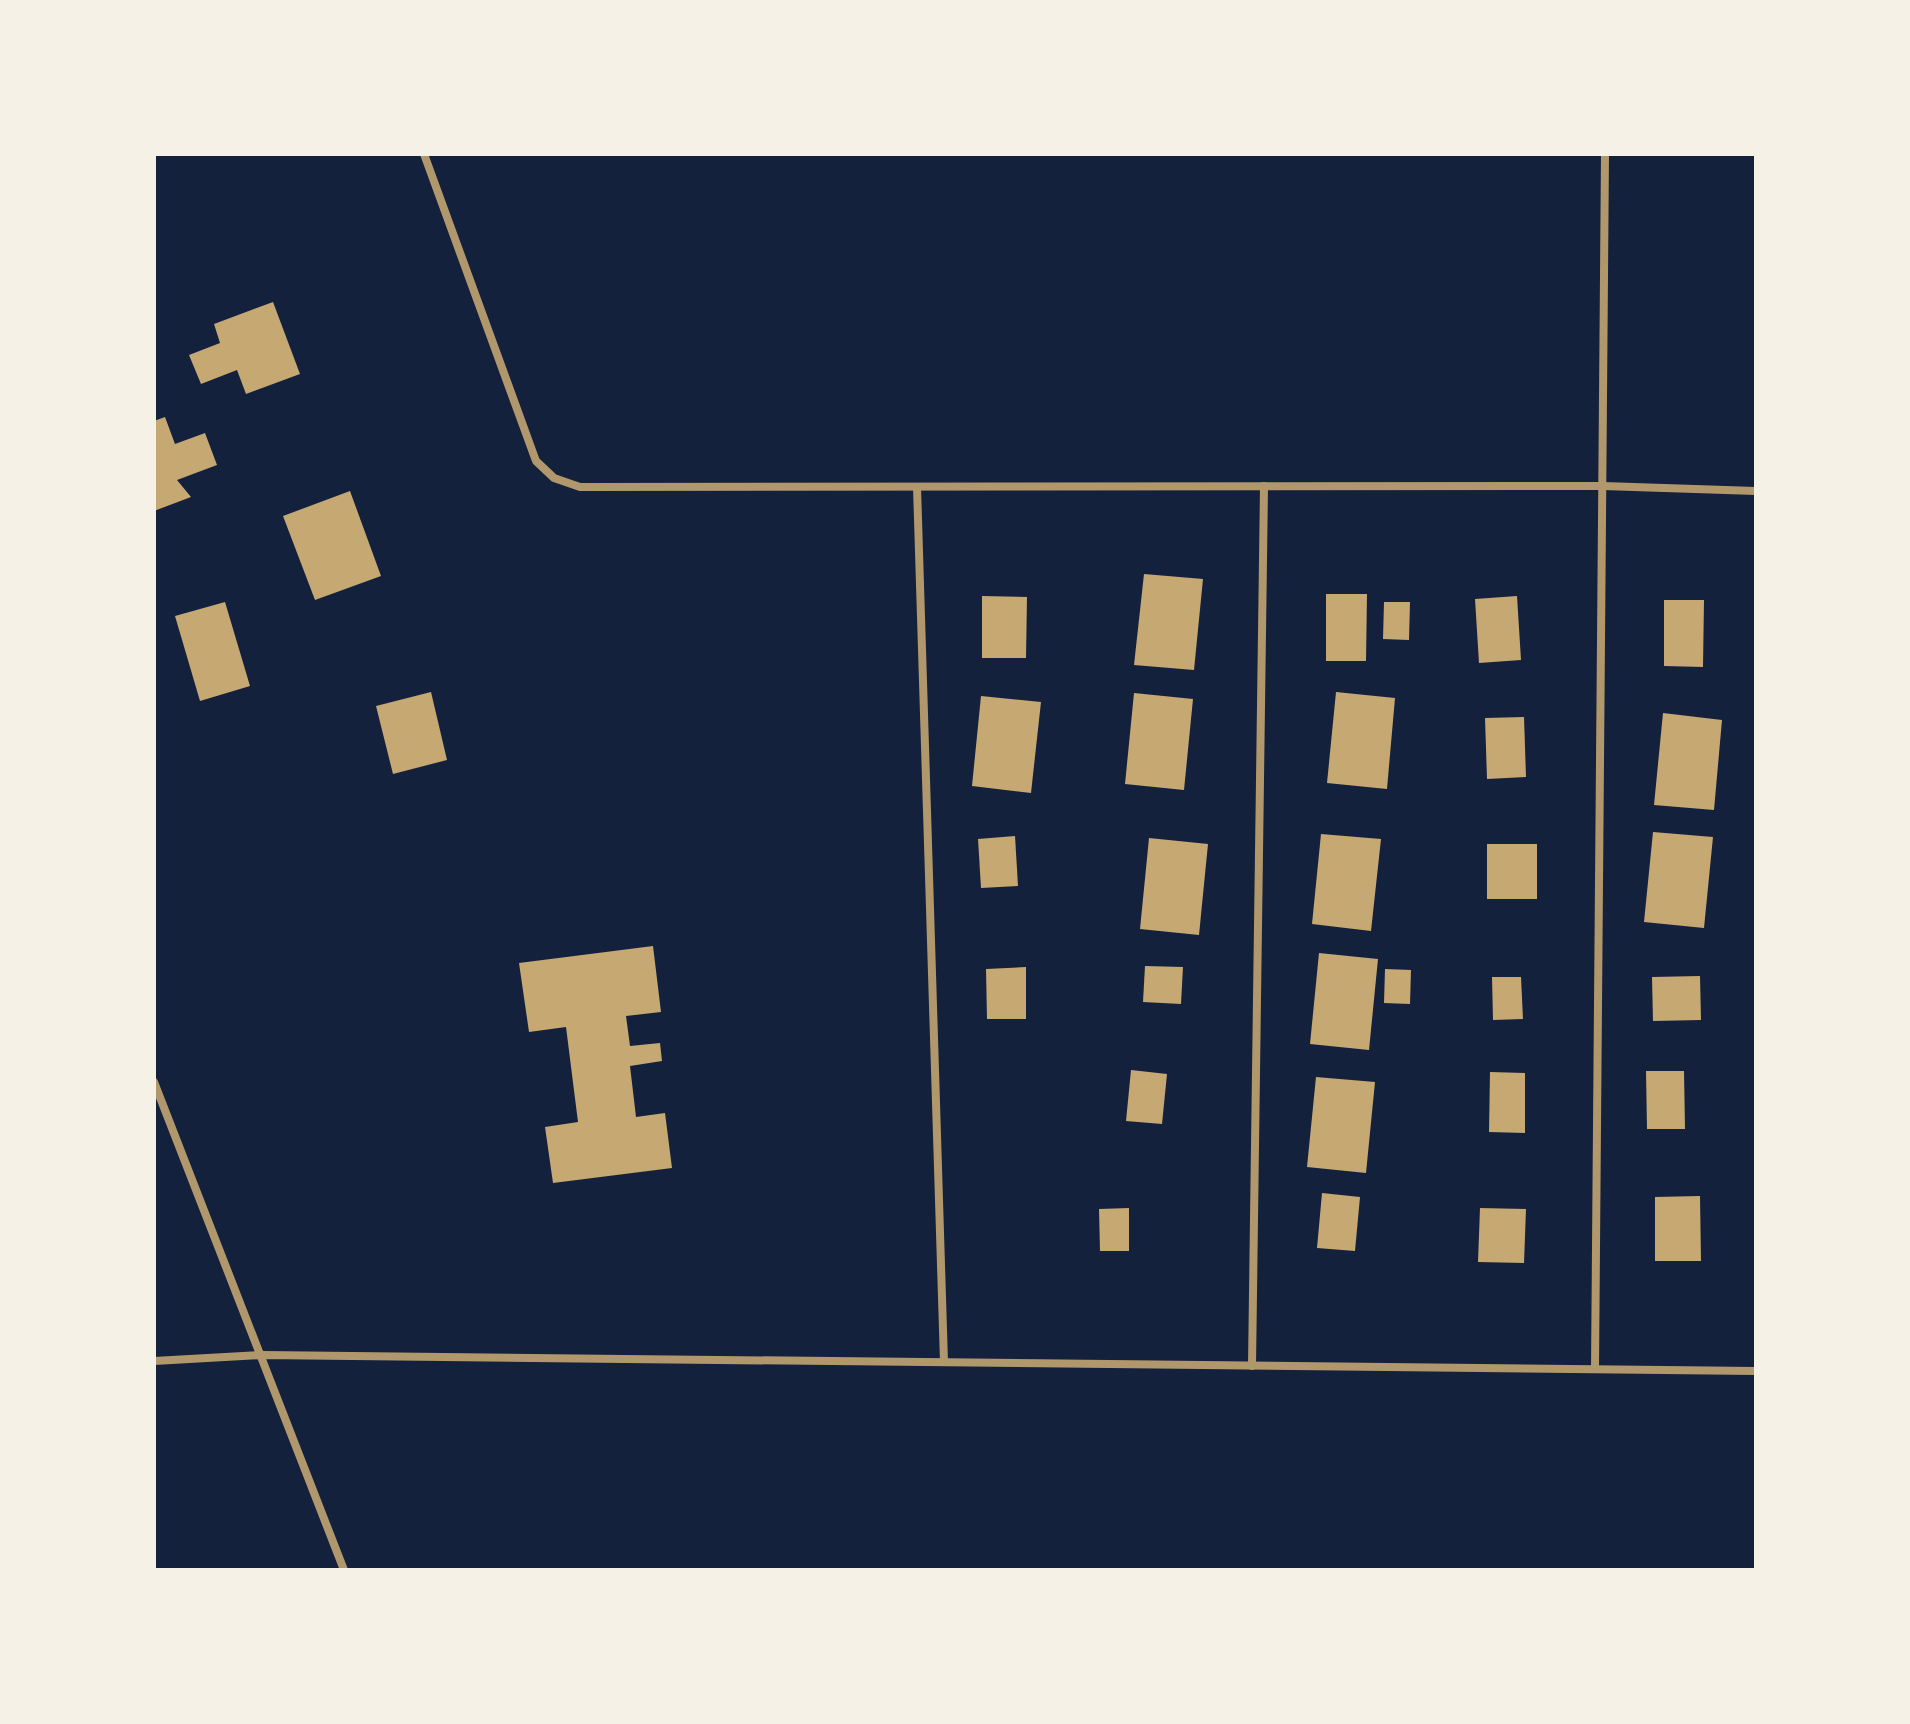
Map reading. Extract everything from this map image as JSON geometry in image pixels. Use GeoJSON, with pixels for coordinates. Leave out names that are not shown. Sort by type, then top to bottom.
{"type":"FeatureCollection","features":[{"type":"Feature","properties":{"kind":"street"},"geometry":{"type":"LineString","coordinates":[[424,154],[536,461],[554,478],[580,487],[1603,486],[1756,491]]}},
{"type":"Feature","properties":{"kind":"street"},"geometry":{"type":"LineString","coordinates":[[1595,1369],[1605,154]]}},
{"type":"Feature","properties":{"kind":"street"},"geometry":{"type":"LineString","coordinates":[[1252,1366],[1264,486]]}},
{"type":"Feature","properties":{"kind":"street"},"geometry":{"type":"LineString","coordinates":[[917,487],[944,1362]]}},
{"type":"Feature","properties":{"kind":"street"},"geometry":{"type":"LineString","coordinates":[[154,1082],[344,1570]]}},
{"type":"Feature","properties":{"kind":"street"},"geometry":{"type":"LineString","coordinates":[[154,1361],[262,1355],[1756,1371]]}},
{"type":"Feature","properties":{"kind":"building"},"geometry":{"type":"Polygon","coordinates":[[[273,302],[300,374],[246,394],[237,370],[201,384],[189,355],[220,343],[214,324],[273,302]]]}},
{"type":"Feature","properties":{"kind":"building"},"geometry":{"type":"Polygon","coordinates":[[[165,417],[175,444],[205,433],[217,465],[177,480],[191,497],[154,511],[154,421],[165,417]]]}},
{"type":"Feature","properties":{"kind":"building"},"geometry":{"type":"Polygon","coordinates":[[[350,491],[381,576],[315,600],[283,516],[350,491]]]}},
{"type":"Feature","properties":{"kind":"building"},"geometry":{"type":"Polygon","coordinates":[[[1144,574],[1203,579],[1194,670],[1134,665],[1144,574]]]}},
{"type":"Feature","properties":{"kind":"building"},"geometry":{"type":"Polygon","coordinates":[[[1326,594],[1367,594],[1366,661],[1326,661],[1326,594]]]}},
{"type":"Feature","properties":{"kind":"building"},"geometry":{"type":"Polygon","coordinates":[[[982,596],[1027,597],[1026,658],[982,658],[982,596]]]}},
{"type":"Feature","properties":{"kind":"building"},"geometry":{"type":"Polygon","coordinates":[[[1517,596],[1521,660],[1479,663],[1475,599],[1517,596]]]}},
{"type":"Feature","properties":{"kind":"building"},"geometry":{"type":"Polygon","coordinates":[[[1664,600],[1704,600],[1703,667],[1664,666],[1664,600]]]}},
{"type":"Feature","properties":{"kind":"building"},"geometry":{"type":"Polygon","coordinates":[[[225,602],[250,686],[200,701],[175,616],[225,602]]]}},
{"type":"Feature","properties":{"kind":"building"},"geometry":{"type":"Polygon","coordinates":[[[1384,602],[1410,602],[1409,640],[1383,639],[1384,602]]]}},
{"type":"Feature","properties":{"kind":"building"},"geometry":{"type":"Polygon","coordinates":[[[431,692],[447,760],[393,774],[376,706],[431,692]]]}},
{"type":"Feature","properties":{"kind":"building"},"geometry":{"type":"Polygon","coordinates":[[[1336,692],[1395,698],[1387,789],[1327,783],[1336,692]]]}},
{"type":"Feature","properties":{"kind":"building"},"geometry":{"type":"Polygon","coordinates":[[[1134,693],[1193,699],[1184,790],[1125,784],[1134,693]]]}},
{"type":"Feature","properties":{"kind":"building"},"geometry":{"type":"Polygon","coordinates":[[[981,696],[1041,702],[1031,793],[972,786],[981,696]]]}},
{"type":"Feature","properties":{"kind":"building"},"geometry":{"type":"Polygon","coordinates":[[[1663,713],[1722,720],[1714,810],[1654,805],[1663,713]]]}},
{"type":"Feature","properties":{"kind":"building"},"geometry":{"type":"Polygon","coordinates":[[[1524,717],[1526,777],[1487,779],[1485,718],[1524,717]]]}},
{"type":"Feature","properties":{"kind":"building"},"geometry":{"type":"Polygon","coordinates":[[[1653,832],[1713,837],[1704,928],[1644,922],[1653,832]]]}},
{"type":"Feature","properties":{"kind":"building"},"geometry":{"type":"Polygon","coordinates":[[[1321,834],[1381,839],[1371,931],[1312,924],[1321,834]]]}},
{"type":"Feature","properties":{"kind":"building"},"geometry":{"type":"Polygon","coordinates":[[[1015,836],[1018,886],[981,888],[978,839],[1015,836]]]}},
{"type":"Feature","properties":{"kind":"building"},"geometry":{"type":"Polygon","coordinates":[[[1149,838],[1208,844],[1199,935],[1140,929],[1149,838]]]}},
{"type":"Feature","properties":{"kind":"building"},"geometry":{"type":"Polygon","coordinates":[[[1487,844],[1537,844],[1537,899],[1487,899],[1487,844]]]}},
{"type":"Feature","properties":{"kind":"building"},"geometry":{"type":"Polygon","coordinates":[[[653,946],[661,1012],[626,1016],[630,1046],[660,1043],[662,1061],[630,1066],[636,1117],[665,1113],[672,1168],[553,1183],[545,1127],[578,1122],[566,1027],[529,1032],[519,963],[653,946]]]}},
{"type":"Feature","properties":{"kind":"building"},"geometry":{"type":"Polygon","coordinates":[[[1319,953],[1378,959],[1369,1050],[1310,1044],[1319,953]]]}},
{"type":"Feature","properties":{"kind":"building"},"geometry":{"type":"Polygon","coordinates":[[[1145,966],[1183,967],[1181,1004],[1143,1002],[1145,966]]]}},
{"type":"Feature","properties":{"kind":"building"},"geometry":{"type":"Polygon","coordinates":[[[1026,967],[1026,1019],[987,1019],[986,969],[1026,967]]]}},
{"type":"Feature","properties":{"kind":"building"},"geometry":{"type":"Polygon","coordinates":[[[1385,969],[1411,970],[1410,1004],[1384,1003],[1385,969]]]}},
{"type":"Feature","properties":{"kind":"building"},"geometry":{"type":"Polygon","coordinates":[[[1700,976],[1701,1020],[1653,1021],[1652,977],[1700,976]]]}},
{"type":"Feature","properties":{"kind":"building"},"geometry":{"type":"Polygon","coordinates":[[[1492,977],[1521,977],[1523,1019],[1493,1020],[1492,977]]]}},
{"type":"Feature","properties":{"kind":"building"},"geometry":{"type":"Polygon","coordinates":[[[1131,1070],[1167,1074],[1162,1124],[1126,1121],[1131,1070]]]}},
{"type":"Feature","properties":{"kind":"building"},"geometry":{"type":"Polygon","coordinates":[[[1646,1071],[1684,1071],[1685,1129],[1647,1129],[1646,1071]]]}},
{"type":"Feature","properties":{"kind":"building"},"geometry":{"type":"Polygon","coordinates":[[[1490,1072],[1525,1073],[1525,1133],[1489,1132],[1490,1072]]]}},
{"type":"Feature","properties":{"kind":"building"},"geometry":{"type":"Polygon","coordinates":[[[1316,1077],[1375,1082],[1366,1173],[1307,1167],[1316,1077]]]}},
{"type":"Feature","properties":{"kind":"building"},"geometry":{"type":"Polygon","coordinates":[[[1322,1193],[1360,1197],[1355,1251],[1317,1248],[1322,1193]]]}},
{"type":"Feature","properties":{"kind":"building"},"geometry":{"type":"Polygon","coordinates":[[[1700,1196],[1701,1261],[1655,1261],[1655,1197],[1700,1196]]]}},
{"type":"Feature","properties":{"kind":"building"},"geometry":{"type":"Polygon","coordinates":[[[1129,1208],[1129,1251],[1100,1251],[1099,1209],[1129,1208]]]}},
{"type":"Feature","properties":{"kind":"building"},"geometry":{"type":"Polygon","coordinates":[[[1480,1208],[1526,1209],[1524,1263],[1478,1262],[1480,1208]]]}}]}
